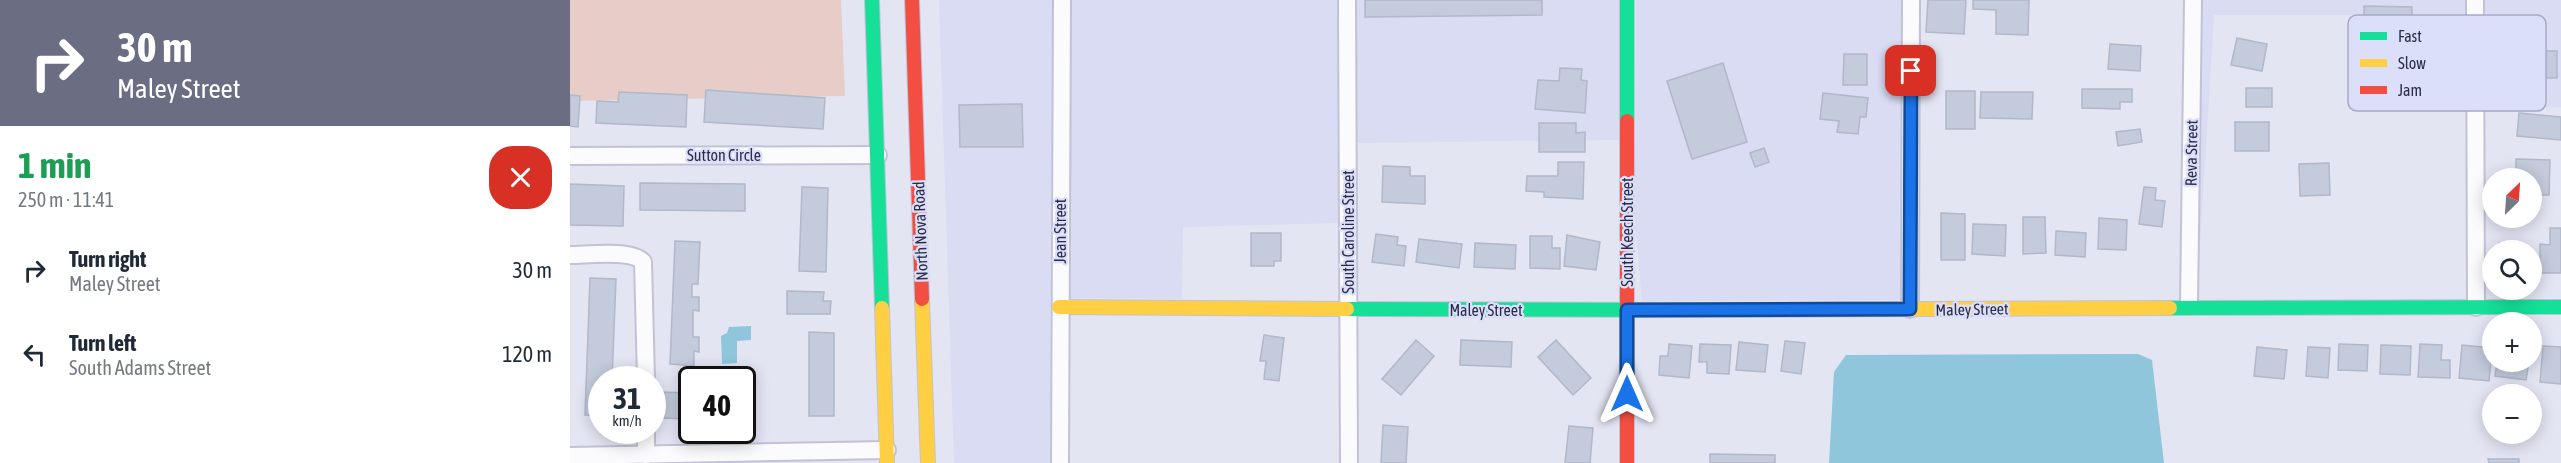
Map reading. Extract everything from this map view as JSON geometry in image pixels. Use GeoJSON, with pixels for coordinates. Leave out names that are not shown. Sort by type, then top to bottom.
{"type":"FeatureCollection","features":[{"type":"Feature","properties":{"kind":"street"},"geometry":{"type":"LineString","coordinates":[[872,0],[887,456]]}},
{"type":"Feature","properties":{"kind":"street","name":"North Nova Road"},"geometry":{"type":"LineString","coordinates":[[912,0],[928,463]]}},
{"type":"Feature","properties":{"kind":"street","name":"Jean Street"},"geometry":{"type":"LineString","coordinates":[[1060,463],[1062,0]]}},
{"type":"Feature","properties":{"kind":"street","name":"South Caroline Street"},"geometry":{"type":"LineString","coordinates":[[1347,0],[1349,463]]}},
{"type":"Feature","properties":{"kind":"street","name":"South Keech Street"},"geometry":{"type":"LineString","coordinates":[[1627,0],[1627,463]]}},
{"type":"Feature","properties":{"kind":"street"},"geometry":{"type":"LineString","coordinates":[[1910,309],[1911,0]]}},
{"type":"Feature","properties":{"kind":"street","name":"Reva Street"},"geometry":{"type":"LineString","coordinates":[[2189,306],[2193,0]]}},
{"type":"Feature","properties":{"kind":"street"},"geometry":{"type":"LineString","coordinates":[[2475,0],[2475,15]]}},
{"type":"Feature","properties":{"kind":"street"},"geometry":{"type":"LineString","coordinates":[[2475,111],[2476,307]]}},
{"type":"Feature","properties":{"kind":"street","name":"Sutton Circle"},"geometry":{"type":"LineString","coordinates":[[570,156],[878,155]]}},
{"type":"Feature","properties":{"kind":"street"},"geometry":{"type":"LineString","coordinates":[[570,255],[627,254],[640,258],[643,262],[646,366]]}},
{"type":"Feature","properties":{"kind":"street","name":"Maley Street"},"geometry":{"type":"LineString","coordinates":[[1059,307],[1627,310],[2189,306],[2561,307]]}},
{"type":"Feature","properties":{"kind":"street"},"geometry":{"type":"LineString","coordinates":[[885,392],[901,417]]}},
{"type":"Feature","properties":{"kind":"street"},"geometry":{"type":"LineString","coordinates":[[911,430],[927,440]]}},
{"type":"Feature","properties":{"kind":"street"},"geometry":{"type":"LineString","coordinates":[[646,444],[646,455]]}},
{"type":"Feature","properties":{"kind":"street"},"geometry":{"type":"LineString","coordinates":[[570,456],[887,456],[902,463]]}},
{"type":"Feature","properties":{"kind":"shaded area"},"geometry":{"type":"Polygon","coordinates":[[[570,0],[841,0],[845,96],[570,101],[570,0]]]}},
{"type":"Feature","properties":{"kind":"shaded area"},"geometry":{"type":"Polygon","coordinates":[[[939,0],[1053,0],[1050,316],[1052,463],[954,463],[939,0]]]}},
{"type":"Feature","properties":{"kind":"shaded area"},"geometry":{"type":"Polygon","coordinates":[[[1070,0],[1338,0],[1339,223],[1183,227],[1182,299],[1068,298],[1070,0]]]}},
{"type":"Feature","properties":{"kind":"shaded area"},"geometry":{"type":"Polygon","coordinates":[[[1355,0],[1619,0],[1619,140],[1357,143],[1356,156],[1355,0]]]}},
{"type":"Feature","properties":{"kind":"shaded area"},"geometry":{"type":"Polygon","coordinates":[[[1636,0],[1902,0],[1901,300],[1642,301],[1635,220],[1636,0]]]}},
{"type":"Feature","properties":{"kind":"shaded area"},"geometry":{"type":"Polygon","coordinates":[[[2201,0],[2466,0],[2466,15],[2214,15],[2198,276],[2201,0]]]}},
{"type":"Feature","properties":{"kind":"shaded area"},"geometry":{"type":"Polygon","coordinates":[[[2483,0],[2561,0],[2561,107],[2546,107],[2546,15],[2483,15],[2483,0]]]}},
{"type":"Feature","properties":{"kind":"water"},"geometry":{"type":"Polygon","coordinates":[[[751,326],[751,340],[737,341],[737,363],[722,364],[721,336],[727,333],[729,327],[751,326]]]}},
{"type":"Feature","properties":{"kind":"water"},"geometry":{"type":"Polygon","coordinates":[[[2138,354],[2152,360],[2164,463],[1829,463],[1834,372],[1846,355],[2138,354]]]}},
{"type":"Feature","properties":{"kind":"building"},"geometry":{"type":"Polygon","coordinates":[[[1365,0],[1542,0],[1542,15],[1365,17],[1365,0]]]}},
{"type":"Feature","properties":{"kind":"building"},"geometry":{"type":"Polygon","coordinates":[[[1928,0],[1966,0],[1964,34],[1926,32],[1928,0]]]}},
{"type":"Feature","properties":{"kind":"building"},"geometry":{"type":"Polygon","coordinates":[[[1973,0],[2029,0],[2028,35],[1996,34],[1996,10],[1973,9],[1973,0]]]}},
{"type":"Feature","properties":{"kind":"building"},"geometry":{"type":"Polygon","coordinates":[[[2364,6],[2412,7],[2412,15],[2364,15],[2364,6]]]}},
{"type":"Feature","properties":{"kind":"building"},"geometry":{"type":"Polygon","coordinates":[[[2237,38],[2267,44],[2262,71],[2231,65],[2237,38]]]}},
{"type":"Feature","properties":{"kind":"building"},"geometry":{"type":"Polygon","coordinates":[[[2110,44],[2141,46],[2140,71],[2108,69],[2110,44]]]}},
{"type":"Feature","properties":{"kind":"building"},"geometry":{"type":"Polygon","coordinates":[[[2546,51],[2557,51],[2557,78],[2546,78],[2546,51]]]}},
{"type":"Feature","properties":{"kind":"building"},"geometry":{"type":"Polygon","coordinates":[[[1844,54],[1867,54],[1867,85],[1843,85],[1844,54]]]}},
{"type":"Feature","properties":{"kind":"building"},"geometry":{"type":"Polygon","coordinates":[[[1723,63],[1747,142],[1692,159],[1667,81],[1723,63]]]}},
{"type":"Feature","properties":{"kind":"building"},"geometry":{"type":"Polygon","coordinates":[[[1560,68],[1582,69],[1581,80],[1587,81],[1585,113],[1535,109],[1538,80],[1559,81],[1560,68]]]}},
{"type":"Feature","properties":{"kind":"building"},"geometry":{"type":"Polygon","coordinates":[[[2246,88],[2272,88],[2272,107],[2246,107],[2246,88]]]}},
{"type":"Feature","properties":{"kind":"building"},"geometry":{"type":"Polygon","coordinates":[[[2082,89],[2132,89],[2132,102],[2120,102],[2120,109],[2082,108],[2082,89]]]}},
{"type":"Feature","properties":{"kind":"building"},"geometry":{"type":"Polygon","coordinates":[[[706,90],[825,98],[823,129],[704,122],[706,90]]]}},
{"type":"Feature","properties":{"kind":"building"},"geometry":{"type":"Polygon","coordinates":[[[1946,91],[1975,91],[1975,129],[1946,129],[1946,91]]]}},
{"type":"Feature","properties":{"kind":"building"},"geometry":{"type":"Polygon","coordinates":[[[619,92],[687,95],[686,127],[596,123],[597,101],[618,102],[619,92]]]}},
{"type":"Feature","properties":{"kind":"building"},"geometry":{"type":"Polygon","coordinates":[[[1981,92],[2033,92],[2032,119],[1980,118],[1981,92]]]}},
{"type":"Feature","properties":{"kind":"building"},"geometry":{"type":"Polygon","coordinates":[[[1823,93],[1868,98],[1866,117],[1860,117],[1858,134],[1837,132],[1839,121],[1820,119],[1823,93]]]}},
{"type":"Feature","properties":{"kind":"building"},"geometry":{"type":"Polygon","coordinates":[[[570,95],[580,96],[578,127],[570,126],[570,95]]]}},
{"type":"Feature","properties":{"kind":"building"},"geometry":{"type":"Polygon","coordinates":[[[1022,104],[1023,147],[960,147],[959,105],[1022,104]]]}},
{"type":"Feature","properties":{"kind":"building"},"geometry":{"type":"Polygon","coordinates":[[[2519,113],[2561,117],[2561,140],[2517,136],[2519,113]]]}},
{"type":"Feature","properties":{"kind":"building"},"geometry":{"type":"Polygon","coordinates":[[[2235,122],[2269,122],[2269,151],[2235,151],[2235,122]]]}},
{"type":"Feature","properties":{"kind":"building"},"geometry":{"type":"Polygon","coordinates":[[[1539,123],[1576,123],[1576,133],[1585,132],[1585,152],[1539,152],[1539,123]]]}},
{"type":"Feature","properties":{"kind":"building"},"geometry":{"type":"Polygon","coordinates":[[[2140,129],[2142,142],[2118,146],[2116,132],[2140,129]]]}},
{"type":"Feature","properties":{"kind":"building"},"geometry":{"type":"Polygon","coordinates":[[[1764,148],[1769,162],[1755,167],[1750,153],[1764,148]]]}},
{"type":"Feature","properties":{"kind":"building"},"geometry":{"type":"Polygon","coordinates":[[[2516,159],[2550,160],[2549,195],[2542,195],[2542,168],[2516,168],[2516,159]]]}},
{"type":"Feature","properties":{"kind":"building"},"geometry":{"type":"Polygon","coordinates":[[[1558,162],[1584,162],[1583,199],[1544,197],[1544,192],[1526,191],[1527,176],[1558,176],[1558,162]]]}},
{"type":"Feature","properties":{"kind":"building"},"geometry":{"type":"Polygon","coordinates":[[[2329,163],[2330,195],[2300,196],[2299,164],[2329,163]]]}},
{"type":"Feature","properties":{"kind":"building"},"geometry":{"type":"Polygon","coordinates":[[[1383,166],[1410,167],[1410,176],[1425,176],[1425,204],[1382,202],[1383,166]]]}},
{"type":"Feature","properties":{"kind":"building"},"geometry":{"type":"Polygon","coordinates":[[[640,183],[745,184],[745,211],[640,210],[640,183]]]}},
{"type":"Feature","properties":{"kind":"building"},"geometry":{"type":"Polygon","coordinates":[[[570,184],[624,186],[623,226],[570,225],[570,184]]]}},
{"type":"Feature","properties":{"kind":"building"},"geometry":{"type":"Polygon","coordinates":[[[802,187],[828,188],[826,272],[799,271],[802,187]]]}},
{"type":"Feature","properties":{"kind":"building"},"geometry":{"type":"Polygon","coordinates":[[[2144,187],[2156,188],[2155,200],[2165,201],[2162,227],[2139,224],[2144,187]]]}},
{"type":"Feature","properties":{"kind":"building"},"geometry":{"type":"Polygon","coordinates":[[[1941,213],[1965,214],[1965,260],[1941,260],[1941,213]]]}},
{"type":"Feature","properties":{"kind":"building"},"geometry":{"type":"Polygon","coordinates":[[[2023,217],[2045,217],[2046,253],[2023,254],[2023,217]]]}},
{"type":"Feature","properties":{"kind":"building"},"geometry":{"type":"Polygon","coordinates":[[[2099,218],[2127,220],[2126,250],[2098,249],[2099,218]]]}},
{"type":"Feature","properties":{"kind":"building"},"geometry":{"type":"Polygon","coordinates":[[[1973,224],[2006,225],[2005,256],[1972,254],[1973,224]]]}},
{"type":"Feature","properties":{"kind":"building"},"geometry":{"type":"Polygon","coordinates":[[[2550,228],[2561,228],[2561,273],[2542,273],[2542,244],[2550,245],[2550,228]]]}},
{"type":"Feature","properties":{"kind":"building"},"geometry":{"type":"Polygon","coordinates":[[[2056,231],[2086,233],[2085,257],[2055,255],[2056,231]]]}},
{"type":"Feature","properties":{"kind":"building"},"geometry":{"type":"Polygon","coordinates":[[[1251,233],[1281,233],[1281,261],[1274,261],[1274,266],[1251,266],[1251,233]]]}},
{"type":"Feature","properties":{"kind":"building"},"geometry":{"type":"Polygon","coordinates":[[[1376,234],[1398,237],[1397,245],[1406,246],[1404,266],[1372,262],[1376,234]]]}},
{"type":"Feature","properties":{"kind":"building"},"geometry":{"type":"Polygon","coordinates":[[[1567,235],[1600,242],[1596,270],[1564,266],[1567,235]]]}},
{"type":"Feature","properties":{"kind":"building"},"geometry":{"type":"Polygon","coordinates":[[[1530,236],[1552,236],[1552,248],[1560,248],[1560,269],[1530,268],[1530,236]]]}},
{"type":"Feature","properties":{"kind":"building"},"geometry":{"type":"Polygon","coordinates":[[[1419,239],[1462,244],[1459,268],[1416,262],[1419,239]]]}},
{"type":"Feature","properties":{"kind":"building"},"geometry":{"type":"Polygon","coordinates":[[[675,241],[700,242],[698,284],[692,284],[692,297],[699,297],[699,311],[693,310],[693,337],[699,337],[699,352],[694,351],[694,366],[670,364],[675,241]]]}},
{"type":"Feature","properties":{"kind":"building"},"geometry":{"type":"Polygon","coordinates":[[[1475,243],[1516,245],[1515,269],[1474,267],[1475,243]]]}},
{"type":"Feature","properties":{"kind":"building"},"geometry":{"type":"Polygon","coordinates":[[[590,278],[616,279],[613,366],[588,366],[588,415],[585,415],[590,278]]]}},
{"type":"Feature","properties":{"kind":"building"},"geometry":{"type":"Polygon","coordinates":[[[787,291],[824,292],[823,301],[831,301],[830,314],[787,314],[787,291]]]}},
{"type":"Feature","properties":{"kind":"building"},"geometry":{"type":"Polygon","coordinates":[[[809,332],[834,333],[834,416],[809,416],[809,332]]]}},
{"type":"Feature","properties":{"kind":"building"},"geometry":{"type":"Polygon","coordinates":[[[1264,335],[1284,338],[1279,381],[1264,379],[1266,361],[1260,361],[1264,335]]]}},
{"type":"Feature","properties":{"kind":"building"},"geometry":{"type":"Polygon","coordinates":[[[1416,340],[1434,356],[1401,395],[1382,379],[1416,340]]]}},
{"type":"Feature","properties":{"kind":"building"},"geometry":{"type":"Polygon","coordinates":[[[1461,340],[1512,342],[1511,367],[1460,365],[1461,340]]]}},
{"type":"Feature","properties":{"kind":"building"},"geometry":{"type":"Polygon","coordinates":[[[1556,340],[1591,378],[1573,395],[1538,357],[1556,340]]]}},
{"type":"Feature","properties":{"kind":"building"},"geometry":{"type":"Polygon","coordinates":[[[1785,341],[1805,343],[1801,374],[1781,371],[1785,341]]]}},
{"type":"Feature","properties":{"kind":"building"},"geometry":{"type":"Polygon","coordinates":[[[1739,342],[1768,345],[1765,372],[1736,370],[1739,342]]]}},
{"type":"Feature","properties":{"kind":"building"},"geometry":{"type":"Polygon","coordinates":[[[1669,344],[1692,346],[1689,378],[1659,375],[1660,356],[1668,356],[1669,344]]]}},
{"type":"Feature","properties":{"kind":"building"},"geometry":{"type":"Polygon","coordinates":[[[1700,344],[1731,345],[1729,374],[1707,373],[1707,362],[1699,362],[1700,344]]]}},
{"type":"Feature","properties":{"kind":"building"},"geometry":{"type":"Polygon","coordinates":[[[2339,344],[2368,345],[2367,371],[2338,370],[2339,344]]]}},
{"type":"Feature","properties":{"kind":"building"},"geometry":{"type":"Polygon","coordinates":[[[2420,344],[2442,345],[2441,360],[2450,360],[2450,378],[2418,377],[2420,344]]]}},
{"type":"Feature","properties":{"kind":"building"},"geometry":{"type":"Polygon","coordinates":[[[2381,345],[2411,346],[2410,375],[2380,374],[2381,345]]]}},
{"type":"Feature","properties":{"kind":"building"},"geometry":{"type":"Polygon","coordinates":[[[2462,345],[2482,347],[2482,372],[2490,372],[2489,381],[2459,378],[2462,345]]]}},
{"type":"Feature","properties":{"kind":"building"},"geometry":{"type":"Polygon","coordinates":[[[2543,346],[2561,347],[2561,384],[2540,382],[2543,346]]]}},
{"type":"Feature","properties":{"kind":"building"},"geometry":{"type":"Polygon","coordinates":[[[2257,347],[2287,350],[2284,379],[2254,376],[2257,347]]]}},
{"type":"Feature","properties":{"kind":"building"},"geometry":{"type":"Polygon","coordinates":[[[2308,347],[2330,348],[2328,378],[2306,376],[2308,347]]]}},
{"type":"Feature","properties":{"kind":"building"},"geometry":{"type":"Polygon","coordinates":[[[2496,372],[2527,372],[2526,380],[2495,376],[2496,372]]]}},
{"type":"Feature","properties":{"kind":"building"},"geometry":{"type":"Polygon","coordinates":[[[666,392],[678,393],[678,419],[666,418],[666,392]]]}},
{"type":"Feature","properties":{"kind":"building"},"geometry":{"type":"Polygon","coordinates":[[[1383,425],[1408,427],[1406,463],[1381,463],[1383,425]]]}},
{"type":"Feature","properties":{"kind":"building"},"geometry":{"type":"Polygon","coordinates":[[[1569,426],[1593,428],[1590,463],[1565,463],[1569,426]]]}},
{"type":"Feature","properties":{"kind":"building"},"geometry":{"type":"Polygon","coordinates":[[[1710,454],[1775,455],[1775,463],[1710,463],[1710,454]]]}},
{"type":"Feature","properties":{"kind":"building"},"geometry":{"type":"Polygon","coordinates":[[[2488,459],[2519,459],[2519,463],[2489,463],[2488,459]]]}},
{"type":"Feature","properties":{"kind":"traffic: fast"},"geometry":{"type":"LineString","coordinates":[[872,0],[882,308]]}},
{"type":"Feature","properties":{"kind":"traffic: fast"},"geometry":{"type":"LineString","coordinates":[[1627,0],[1627,121]]}},
{"type":"Feature","properties":{"kind":"traffic: fast"},"geometry":{"type":"LineString","coordinates":[[2170,308],[2561,307]]}},
{"type":"Feature","properties":{"kind":"traffic: fast"},"geometry":{"type":"LineString","coordinates":[[1347,309],[1707,310]]}},
{"type":"Feature","properties":{"kind":"traffic: slow"},"geometry":{"type":"LineString","coordinates":[[922,299],[928,463]]}},
{"type":"Feature","properties":{"kind":"traffic: slow"},"geometry":{"type":"LineString","coordinates":[[1059,307],[1347,309]]}},
{"type":"Feature","properties":{"kind":"traffic: slow"},"geometry":{"type":"LineString","coordinates":[[882,308],[887,463]]}},
{"type":"Feature","properties":{"kind":"traffic: slow"},"geometry":{"type":"LineString","coordinates":[[1707,310],[2170,308]]}},
{"type":"Feature","properties":{"kind":"traffic: jam"},"geometry":{"type":"LineString","coordinates":[[912,0],[922,299]]}},
{"type":"Feature","properties":{"kind":"traffic: jam"},"geometry":{"type":"LineString","coordinates":[[1627,121],[1627,463]]}},
{"type":"Feature","properties":{"kind":"route"},"geometry":{"type":"LineString","coordinates":[[1627,394],[1627,310],[1910,309],[1911,71]]}}]}
